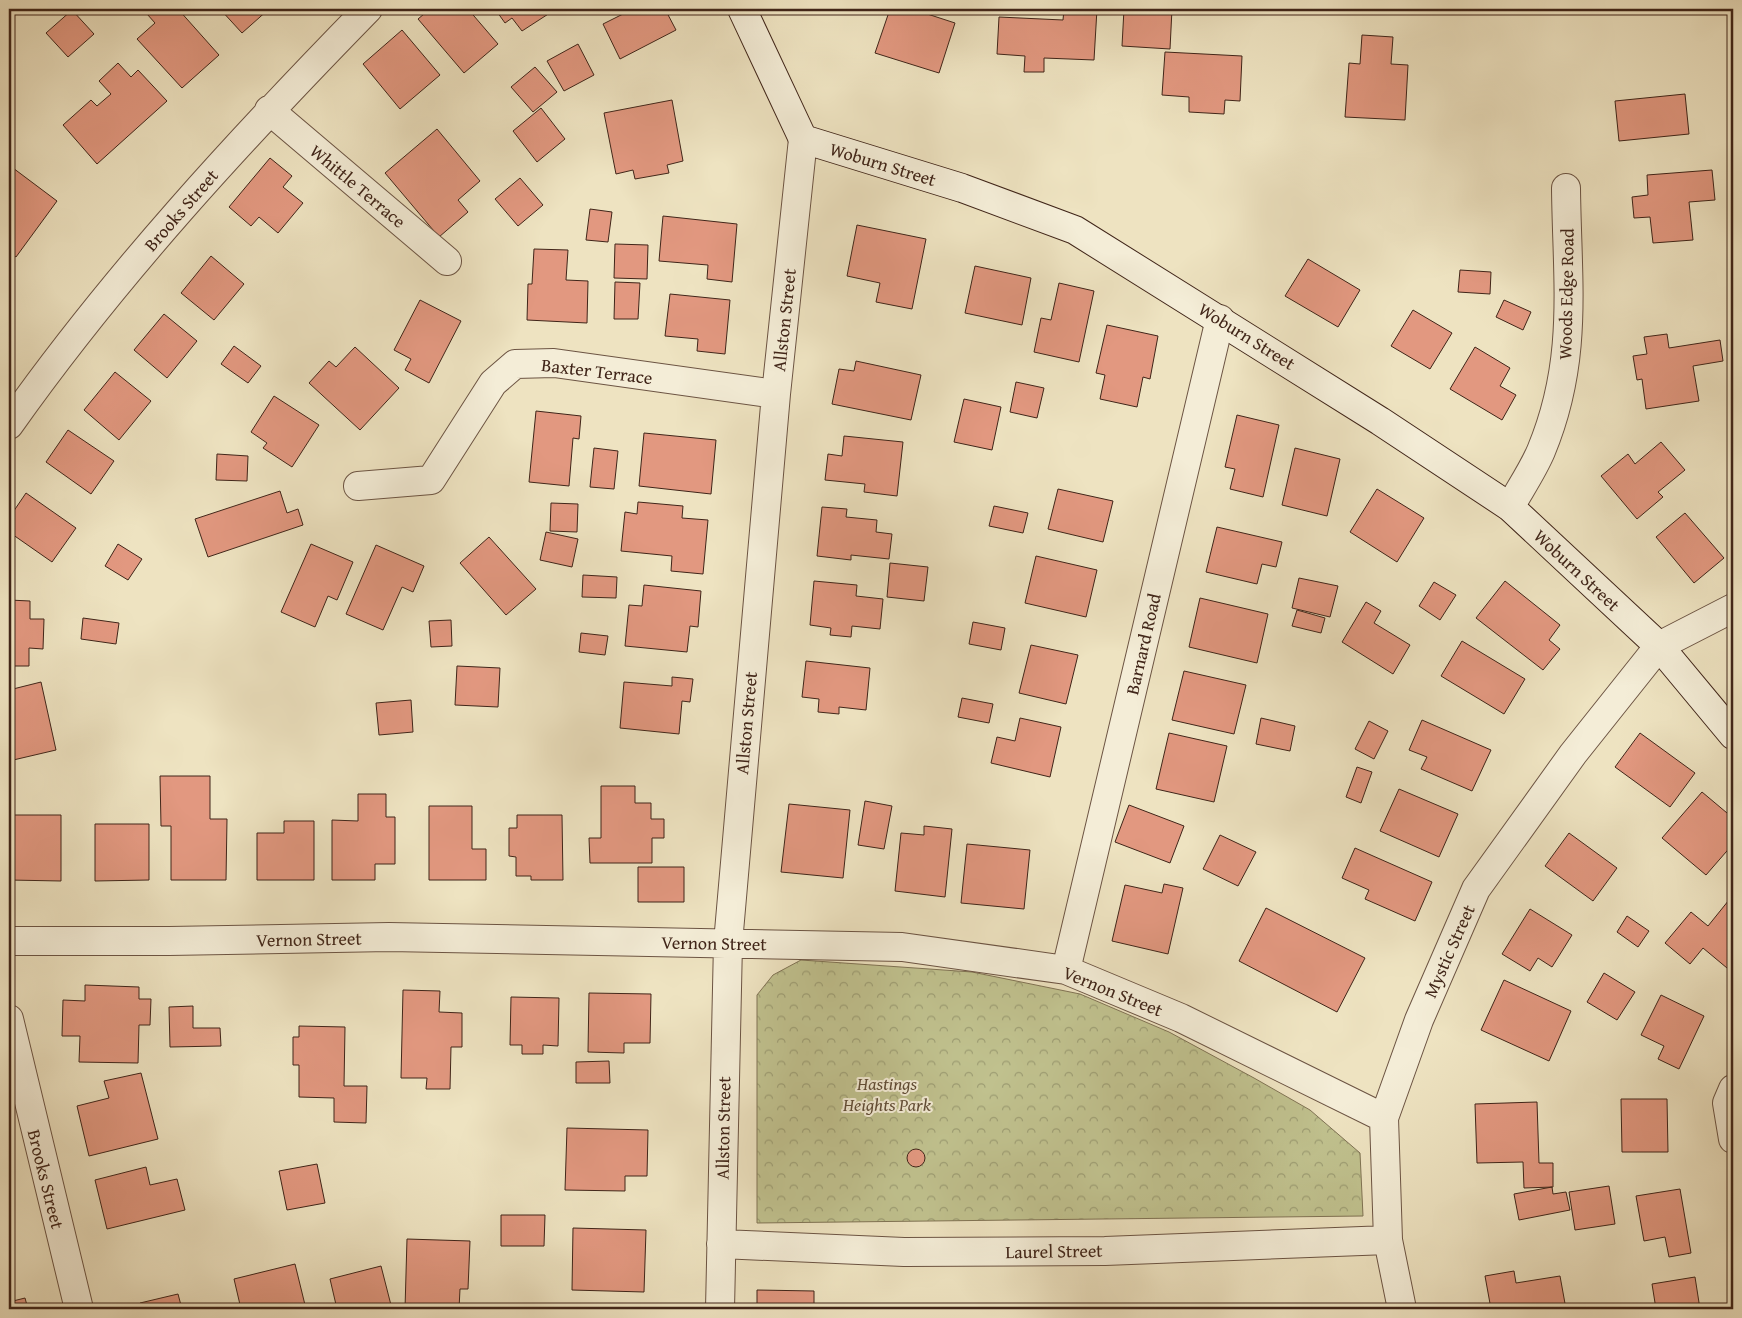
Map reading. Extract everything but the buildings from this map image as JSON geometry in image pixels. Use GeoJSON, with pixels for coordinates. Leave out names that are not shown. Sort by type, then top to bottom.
{"type":"FeatureCollection","features":[{"type":"Feature","properties":{"kind":"street","name":"Brooks Street"},"geometry":{"type":"LineString","coordinates":[[9,425],[48,370],[139,258],[269,110],[368,9]]}},
{"type":"Feature","properties":{"kind":"street"},"geometry":{"type":"LineString","coordinates":[[742,9],[803,139]]}},
{"type":"Feature","properties":{"kind":"street","name":"Whittle Terrace"},"geometry":{"type":"LineString","coordinates":[[269,110],[447,261]]}},
{"type":"Feature","properties":{"kind":"street","name":"Woburn Street"},"geometry":{"type":"LineString","coordinates":[[803,139],[962,188],[1075,230],[1220,319],[1380,421],[1510,507],[1658,646],[1733,735]]}},
{"type":"Feature","properties":{"kind":"street","name":"Allston Street"},"geometry":{"type":"LineString","coordinates":[[720,1309],[728,943],[776,394],[803,139]]}},
{"type":"Feature","properties":{"kind":"street","name":"Woods Edge Road"},"geometry":{"type":"LineString","coordinates":[[1510,507],[1541,453],[1558,402],[1565,372],[1570,314],[1566,188]]}},
{"type":"Feature","properties":{"kind":"street","name":"Barnard Road"},"geometry":{"type":"LineString","coordinates":[[1066,970],[1220,319]]}},
{"type":"Feature","properties":{"kind":"street","name":"Baxter Terrace"},"geometry":{"type":"LineString","coordinates":[[358,486],[431,480],[493,383],[515,364],[554,363],[776,394]]}},
{"type":"Feature","properties":{"kind":"street"},"geometry":{"type":"LineString","coordinates":[[1658,646],[1733,608]]}},
{"type":"Feature","properties":{"kind":"street","name":"Mystic Street"},"geometry":{"type":"LineString","coordinates":[[1402,1309],[1388,1240],[1384,1118],[1419,1020],[1476,889],[1573,754],[1658,646]]}},
{"type":"Feature","properties":{"kind":"street","name":"Vernon Street"},"geometry":{"type":"LineString","coordinates":[[9,941],[169,941],[389,937],[902,947],[1066,970],[1181,1018],[1384,1118]]}},
{"type":"Feature","properties":{"kind":"street","name":"Brooks Street"},"geometry":{"type":"LineString","coordinates":[[9,1019],[17,1100],[79,1309]]}},
{"type":"Feature","properties":{"kind":"street"},"geometry":{"type":"LineString","coordinates":[[1733,1088],[1727,1103],[1733,1139]]}},
{"type":"Feature","properties":{"kind":"street","name":"Laurel Street"},"geometry":{"type":"LineString","coordinates":[[721,1244],[904,1252],[1106,1250],[1388,1240]]}},
{"type":"Feature","properties":{"kind":"green space","name":"Hastings Heights Park"},"geometry":{"type":"Polygon","coordinates":[[[801,960],[972,972],[1080,994],[1169,1032],[1310,1110],[1360,1153],[1363,1216],[757,1223],[757,995],[773,975],[801,960]]]}}]}
